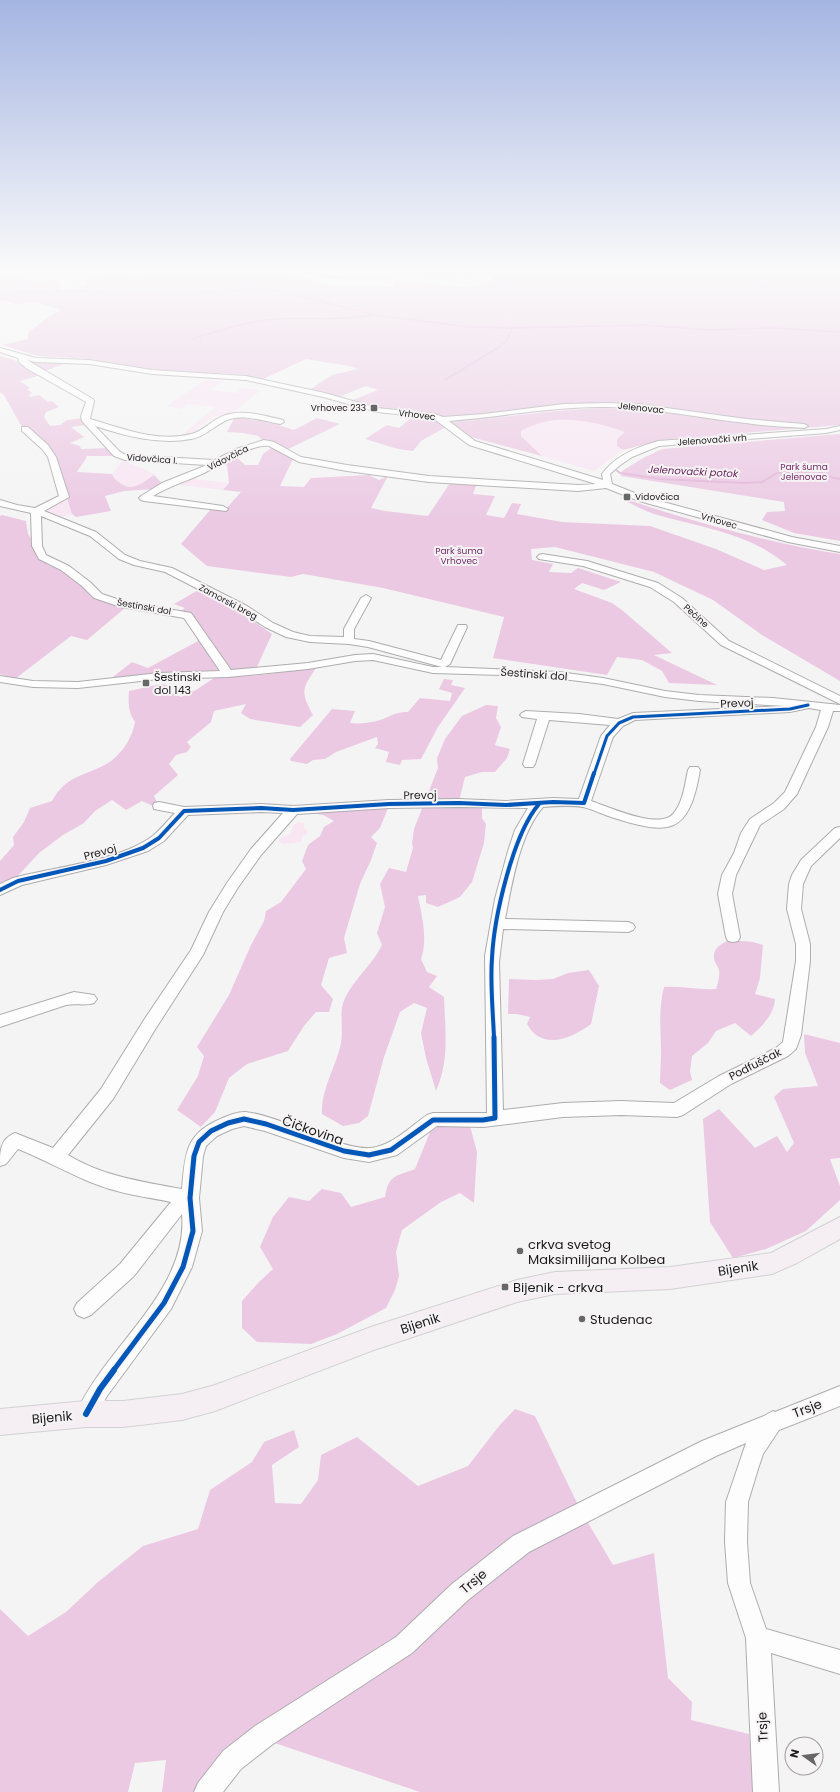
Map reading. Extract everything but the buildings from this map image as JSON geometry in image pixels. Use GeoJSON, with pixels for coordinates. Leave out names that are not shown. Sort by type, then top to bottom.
{"type":"FeatureCollection","features":[{"type":"Feature","properties":{"kind":"main road","name":"Bijenik"},"geometry":{"type":"LineString","coordinates":[[0,1422],[86,1414],[123,1414],[166,1410],[216,1398],[371,1339],[517,1291],[555,1283],[670,1278],[772,1263],[789,1256],[840,1227]]}},
{"type":"Feature","properties":{"kind":"street","name":"Vrhovec"},"geometry":{"type":"LineString","coordinates":[[8,353],[22,357],[44,360],[89,362],[156,372],[246,378],[325,395],[365,408],[390,412],[427,414],[442,419],[461,437],[472,443],[587,477],[642,499],[758,532],[791,540],[840,548]]}},
{"type":"Feature","properties":{"kind":"street"},"geometry":{"type":"LineString","coordinates":[[22,357],[22,360],[30,366],[90,401],[85,416],[86,420],[132,434],[181,438],[201,434],[222,418],[232,416],[260,418],[280,422]]}},
{"type":"Feature","properties":{"kind":"street","name":"Jelenovac"},"geometry":{"type":"LineString","coordinates":[[442,419],[484,416],[564,406],[618,405],[638,406],[746,421],[838,429]]}},
{"type":"Feature","properties":{"kind":"street","name":"Vidovčica I."},"geometry":{"type":"LineString","coordinates":[[86,420],[120,456],[217,463]]}},
{"type":"Feature","properties":{"kind":"street"},"geometry":{"type":"LineString","coordinates":[[25,429],[46,447],[52,457],[64,497],[36,511]]}},
{"type":"Feature","properties":{"kind":"street","name":"Jelenovački vrh"},"geometry":{"type":"LineString","coordinates":[[608,485],[606,474],[614,465],[650,446],[658,444],[838,429]]}},
{"type":"Feature","properties":{"kind":"street","name":"Vidovčica"},"geometry":{"type":"LineString","coordinates":[[223,510],[144,498],[165,484],[192,476],[250,446],[268,443],[306,460],[348,468],[428,479],[458,482],[502,482],[547,487],[586,487],[608,485]]}},
{"type":"Feature","properties":{"kind":"street","name":"Zamorski breg"},"geometry":{"type":"LineString","coordinates":[[0,503],[36,511],[93,534],[122,557],[137,563],[168,570],[243,608],[269,625],[290,635],[310,639],[349,641],[369,644],[467,670]]}},
{"type":"Feature","properties":{"kind":"street","name":"Šestinski dol"},"geometry":{"type":"LineString","coordinates":[[36,511],[37,546],[42,557],[65,568],[86,584],[98,596],[121,604],[187,615],[228,674]]}},
{"type":"Feature","properties":{"kind":"street","name":"Pećine"},"geometry":{"type":"LineString","coordinates":[[542,557],[584,563],[654,585],[678,600],[725,643],[836,705]]}},
{"type":"Feature","properties":{"kind":"street"},"geometry":{"type":"LineString","coordinates":[[349,641],[349,629],[366,598]]}},
{"type":"Feature","properties":{"kind":"street"},"geometry":{"type":"LineString","coordinates":[[444,664],[462,627]]}},
{"type":"Feature","properties":{"kind":"street","name":"Šestinski dol"},"geometry":{"type":"LineString","coordinates":[[0,679],[54,686],[78,685],[159,676],[228,674],[308,666],[355,658],[373,657],[433,670],[545,673],[596,680],[664,694],[692,698],[773,701],[808,705],[836,705]]}},
{"type":"Feature","properties":{"kind":"street","name":"Prevoj"},"geometry":{"type":"LineString","coordinates":[[526,716],[579,718],[619,723],[633,717],[783,709],[808,705]]}},
{"type":"Feature","properties":{"kind":"street"},"geometry":{"type":"LineString","coordinates":[[733,937],[725,894],[729,875],[748,832],[755,822],[778,806],[791,794],[822,727],[836,705]]}},
{"type":"Feature","properties":{"kind":"street"},"geometry":{"type":"LineString","coordinates":[[529,764],[544,716]]}},
{"type":"Feature","properties":{"kind":"street"},"geometry":{"type":"LineString","coordinates":[[584,803],[607,736],[619,723]]}},
{"type":"Feature","properties":{"kind":"street","name":"Prevoj"},"geometry":{"type":"LineString","coordinates":[[159,806],[184,811],[261,808],[293,810],[389,804],[584,803],[641,822],[667,824],[677,817],[685,803],[691,789],[694,770]]}},
{"type":"Feature","properties":{"kind":"street"},"geometry":{"type":"LineString","coordinates":[[495,1118],[492,957],[515,850],[527,818],[533,808],[539,804]]}},
{"type":"Feature","properties":{"kind":"street"},"geometry":{"type":"LineString","coordinates":[[56,1157],[107,1094],[150,1024],[198,951],[216,912],[232,886],[256,852],[293,810]]}},
{"type":"Feature","properties":{"kind":"street","name":"Prevoj"},"geometry":{"type":"LineString","coordinates":[[0,890],[18,881],[106,861],[143,848],[159,838],[184,811]]}},
{"type":"Feature","properties":{"kind":"street","name":"Podfuščak"},"geometry":{"type":"LineString","coordinates":[[495,1118],[563,1110],[621,1108],[676,1110],[683,1108],[725,1080],[782,1052],[790,1045],[793,1036],[803,961],[802,939],[794,909],[796,884],[806,863],[837,840]]}},
{"type":"Feature","properties":{"kind":"street"},"geometry":{"type":"LineString","coordinates":[[498,924],[628,927]]}},
{"type":"Feature","properties":{"kind":"street"},"geometry":{"type":"LineString","coordinates":[[0,1021],[65,1000],[74,998],[89,999]]}},
{"type":"Feature","properties":{"kind":"street","name":"Čičkovina"},"geometry":{"type":"LineString","coordinates":[[86,1414],[100,1389],[164,1303],[180,1273],[188,1254],[193,1231],[190,1198],[192,1164],[195,1148],[203,1137],[211,1131],[228,1123],[244,1119],[344,1151],[369,1155],[391,1150],[433,1120],[483,1120],[495,1118]]}},
{"type":"Feature","properties":{"kind":"street"},"geometry":{"type":"LineString","coordinates":[[0,1159],[15,1140],[56,1157],[69,1165],[117,1184],[190,1198]]}},
{"type":"Feature","properties":{"kind":"street"},"geometry":{"type":"LineString","coordinates":[[84,1309],[127,1270],[180,1204],[190,1198]]}},
{"type":"Feature","properties":{"kind":"street","name":"Trsje"},"geometry":{"type":"LineString","coordinates":[[207,1792],[232,1760],[264,1735],[404,1645],[460,1592],[521,1544],[709,1448],[773,1421],[840,1396]]}},
{"type":"Feature","properties":{"kind":"street","name":"Trsje"},"geometry":{"type":"LineString","coordinates":[[766,1792],[758,1638],[740,1583],[736,1542],[737,1502],[746,1469],[755,1448],[773,1421]]}},
{"type":"Feature","properties":{"kind":"street"},"geometry":{"type":"LineString","coordinates":[[758,1638],[840,1662]]}},
{"type":"Feature","properties":{"kind":"shaded area"},"geometry":{"type":"Polygon","coordinates":[[[225,379],[211,390],[236,393],[242,388],[261,390],[230,415],[222,417],[214,416],[197,429],[205,431],[196,434],[183,434],[215,407],[188,404],[181,409],[166,406],[205,380],[217,381],[225,379]]]}},
{"type":"Feature","properties":{"kind":"shaded area"},"geometry":{"type":"Polygon","coordinates":[[[626,406],[751,423],[653,411],[601,408],[557,411],[449,423],[447,420],[565,407],[626,406]]]}},
{"type":"Feature","properties":{"kind":"shaded area"},"geometry":{"type":"Polygon","coordinates":[[[577,419],[606,425],[625,432],[617,446],[623,450],[594,471],[542,456],[521,436],[521,431],[534,423],[577,419]]]}},
{"type":"Feature","properties":{"kind":"shaded area"},"geometry":{"type":"Polygon","coordinates":[[[123,460],[155,474],[138,485],[126,486],[121,484],[112,474],[123,460]]]}},
{"type":"Feature","properties":{"kind":"shaded area"},"geometry":{"type":"Polygon","coordinates":[[[188,478],[229,483],[223,490],[171,484],[188,478]]]}},
{"type":"Feature","properties":{"kind":"shaded area"},"geometry":{"type":"Polygon","coordinates":[[[66,497],[72,514],[57,518],[39,510],[66,497]]]}},
{"type":"Feature","properties":{"kind":"shaded area"},"geometry":{"type":"Polygon","coordinates":[[[300,822],[304,823],[304,828],[308,832],[302,837],[301,842],[283,844],[279,842],[279,839],[290,834],[293,825],[300,822]]]}},
{"type":"Feature","properties":{"kind":"green space"},"geometry":{"type":"Polygon","coordinates":[[[27,353],[840,353],[840,425],[661,440],[623,450],[617,446],[617,439],[625,432],[586,421],[546,421],[521,431],[521,436],[542,456],[471,437],[449,423],[557,411],[602,408],[653,411],[751,423],[659,409],[582,404],[555,405],[485,414],[442,417],[413,410],[365,407],[348,402],[378,390],[366,386],[336,398],[325,393],[309,390],[332,375],[358,369],[349,366],[306,359],[263,379],[236,374],[162,371],[112,365],[88,359],[38,356],[27,353]]]}},
{"type":"Feature","properties":{"kind":"green space"},"geometry":{"type":"Polygon","coordinates":[[[0,356],[14,360],[41,375],[20,381],[30,388],[27,389],[32,393],[28,395],[31,397],[39,395],[48,402],[52,401],[59,407],[46,412],[44,417],[50,426],[60,425],[67,420],[84,418],[86,425],[71,427],[84,437],[70,443],[80,446],[81,449],[109,448],[117,456],[86,456],[87,457],[77,472],[112,474],[119,483],[130,487],[144,482],[154,475],[163,484],[154,489],[124,491],[105,496],[111,511],[76,517],[72,514],[53,455],[23,429],[4,395],[0,392],[0,356]]]}},
{"type":"Feature","properties":{"kind":"green space"},"geometry":{"type":"Polygon","coordinates":[[[24,360],[67,363],[42,372],[24,360]]]}},
{"type":"Feature","properties":{"kind":"green space"},"geometry":{"type":"Polygon","coordinates":[[[415,415],[432,417],[446,427],[421,441],[413,451],[398,449],[365,439],[387,425],[399,428],[415,415]]]}},
{"type":"Feature","properties":{"kind":"green space"},"geometry":{"type":"Polygon","coordinates":[[[235,417],[280,424],[278,425],[294,430],[317,418],[340,424],[286,450],[263,441],[258,436],[227,432],[235,417]]]}},
{"type":"Feature","properties":{"kind":"green space","name":"Park šuma Jelenovac"},"geometry":{"type":"Polygon","coordinates":[[[840,434],[840,541],[794,533],[762,520],[767,512],[785,511],[784,502],[621,476],[622,471],[643,458],[662,449],[840,434]]]}},
{"type":"Feature","properties":{"kind":"green space","name":"Park šuma Vrhovec"},"geometry":{"type":"Polygon","coordinates":[[[274,446],[293,459],[280,486],[304,487],[311,478],[369,475],[379,480],[388,476],[371,508],[385,511],[428,516],[450,483],[477,483],[473,494],[495,496],[486,515],[504,518],[512,503],[521,504],[517,514],[562,522],[650,526],[716,549],[764,570],[787,565],[772,554],[740,538],[724,532],[654,514],[619,497],[728,530],[840,554],[840,681],[762,635],[713,600],[654,572],[555,547],[531,549],[532,560],[553,564],[549,572],[571,573],[578,568],[621,582],[604,590],[582,583],[574,589],[612,603],[672,653],[654,655],[717,685],[669,683],[662,671],[642,660],[617,657],[607,675],[493,658],[504,617],[383,588],[303,574],[291,577],[207,566],[181,544],[211,509],[224,511],[241,492],[223,490],[229,483],[227,465],[218,464],[234,455],[245,465],[258,465],[263,454],[274,446]]]}},
{"type":"Feature","properties":{"kind":"green space"},"geometry":{"type":"Polygon","coordinates":[[[2,515],[26,521],[28,534],[48,565],[70,575],[90,594],[125,608],[87,640],[71,636],[15,679],[0,674],[0,516],[2,515]]]}},
{"type":"Feature","properties":{"kind":"green space"},"geometry":{"type":"Polygon","coordinates":[[[200,589],[236,609],[272,634],[256,669],[109,680],[132,662],[148,668],[198,641],[186,620],[176,614],[185,608],[174,604],[200,589]]]}},
{"type":"Feature","properties":{"kind":"green space"},"geometry":{"type":"Polygon","coordinates":[[[317,667],[308,680],[304,690],[306,701],[313,715],[300,727],[250,719],[241,713],[246,704],[214,711],[211,722],[187,742],[191,747],[187,752],[176,755],[169,764],[178,775],[154,796],[158,804],[153,806],[142,801],[126,810],[112,800],[95,811],[84,823],[63,835],[39,853],[16,878],[0,887],[0,861],[14,845],[13,837],[24,822],[30,808],[52,801],[64,785],[71,780],[111,761],[120,753],[127,743],[135,722],[129,707],[129,691],[161,684],[167,685],[170,692],[181,697],[196,690],[214,678],[262,675],[317,667]]]}},
{"type":"Feature","properties":{"kind":"green space"},"geometry":{"type":"Polygon","coordinates":[[[444,679],[453,680],[451,685],[465,688],[438,727],[421,759],[402,760],[400,765],[386,762],[389,752],[375,748],[378,744],[377,737],[336,752],[325,759],[313,760],[307,764],[291,761],[290,759],[332,709],[355,711],[350,723],[376,721],[397,713],[408,712],[420,698],[450,701],[452,693],[439,689],[444,679]]]}},
{"type":"Feature","properties":{"kind":"green space"},"geometry":{"type":"Polygon","coordinates":[[[486,705],[498,706],[496,718],[501,727],[495,745],[510,749],[507,758],[495,772],[482,772],[465,777],[459,801],[482,802],[482,818],[486,824],[484,843],[472,882],[460,897],[438,907],[426,903],[426,895],[418,896],[423,920],[424,936],[421,959],[427,972],[437,976],[429,987],[444,997],[446,1033],[445,1056],[436,1091],[426,1058],[421,1033],[427,1008],[414,1003],[400,1012],[384,1057],[368,1116],[359,1123],[343,1126],[322,1114],[322,1105],[326,1087],[341,1043],[341,1015],[345,998],[382,945],[377,933],[385,907],[380,884],[389,868],[406,872],[413,848],[412,843],[414,829],[438,768],[437,758],[445,739],[462,716],[486,705]]]}},
{"type":"Feature","properties":{"kind":"green space"},"geometry":{"type":"Polygon","coordinates":[[[388,808],[380,828],[371,837],[377,843],[360,884],[344,938],[347,953],[329,958],[321,985],[333,999],[329,1012],[316,1012],[304,1026],[288,1051],[247,1064],[229,1078],[215,1112],[201,1127],[177,1110],[198,1076],[204,1056],[197,1047],[229,995],[251,945],[264,921],[266,911],[281,902],[306,869],[302,861],[308,845],[320,836],[324,827],[334,821],[323,815],[306,812],[388,808]]]}},
{"type":"Feature","properties":{"kind":"green space"},"geometry":{"type":"Polygon","coordinates":[[[729,940],[753,942],[763,945],[760,978],[755,994],[775,999],[774,1005],[770,1015],[751,1036],[735,1023],[716,1031],[708,1043],[692,1056],[690,1071],[692,1080],[670,1090],[660,1083],[660,1012],[664,987],[716,989],[719,980],[719,972],[714,960],[714,955],[716,949],[720,945],[729,940]]]}},
{"type":"Feature","properties":{"kind":"green space"},"geometry":{"type":"Polygon","coordinates":[[[589,970],[599,986],[591,1024],[575,1034],[557,1040],[541,1038],[533,1032],[527,1024],[530,1017],[517,1014],[508,1014],[509,979],[553,979],[568,973],[589,970]]]}},
{"type":"Feature","properties":{"kind":"green space"},"geometry":{"type":"Polygon","coordinates":[[[804,1034],[840,1043],[840,1158],[830,1159],[840,1186],[840,1200],[806,1231],[766,1249],[733,1258],[710,1222],[703,1119],[719,1109],[755,1148],[777,1136],[787,1152],[794,1143],[774,1097],[783,1089],[818,1086],[805,1053],[804,1034]]]}},
{"type":"Feature","properties":{"kind":"green space"},"geometry":{"type":"Polygon","coordinates":[[[439,1126],[470,1126],[477,1152],[474,1203],[460,1193],[441,1202],[402,1230],[396,1252],[399,1276],[395,1290],[386,1308],[337,1334],[311,1344],[257,1342],[242,1328],[242,1301],[273,1269],[260,1247],[273,1217],[289,1197],[309,1201],[322,1189],[341,1193],[351,1207],[385,1197],[389,1184],[394,1177],[415,1169],[430,1132],[439,1126]]]}},
{"type":"Feature","properties":{"kind":"green space"},"geometry":{"type":"Polygon","coordinates":[[[515,1409],[535,1416],[580,1509],[613,1565],[654,1553],[668,1678],[692,1702],[691,1720],[749,1734],[755,1792],[420,1792],[251,1735],[204,1792],[162,1792],[166,1760],[135,1763],[128,1792],[0,1792],[0,1609],[28,1636],[66,1612],[98,1582],[143,1546],[198,1529],[210,1490],[252,1462],[264,1442],[294,1430],[299,1447],[272,1465],[275,1503],[301,1504],[318,1480],[321,1455],[357,1437],[418,1486],[468,1466],[499,1426],[515,1409]]]}},
{"type":"Feature","properties":{"kind":"waterway"},"geometry":{"type":"LineString","coordinates":[[445,380],[490,353]]}},
{"type":"Feature","properties":{"kind":"waterway","name":"Jelenovački potok"},"geometry":{"type":"LineString","coordinates":[[615,469],[620,473],[660,479],[745,483],[762,482],[777,473],[817,471],[830,477],[840,479]]}},
{"type":"Feature","properties":{"kind":"cycle path"},"geometry":{"type":"LineString","coordinates":[[0,890],[18,881],[106,861],[143,848],[159,838],[184,811],[261,808],[293,810],[389,804],[459,803],[506,805],[553,802],[584,803],[607,736],[619,723],[633,717],[790,709],[808,705]]}},
{"type":"Feature","properties":{"kind":"cycle path"},"geometry":{"type":"LineString","coordinates":[[86,1414],[100,1389],[164,1303],[183,1267],[193,1231],[190,1198],[194,1156],[199,1142],[211,1131],[228,1123],[244,1119],[266,1124],[344,1151],[369,1155],[391,1150],[433,1120],[483,1120],[495,1118],[492,956],[497,922],[514,851],[530,814],[539,804]]}},
{"type":"Feature","properties":{"kind":"place","name":"Vrhovec 233"},"geometry":{"type":"Point","coordinates":[374,408]}},
{"type":"Feature","properties":{"kind":"place","name":"Vidovčica"},"geometry":{"type":"Point","coordinates":[627,497]}},
{"type":"Feature","properties":{"kind":"place","name":"Šestinski dol 143"},"geometry":{"type":"Point","coordinates":[146,683]}},
{"type":"Feature","properties":{"kind":"place","name":"crkva svetog Maksimilijana Kolbea"},"geometry":{"type":"Point","coordinates":[520,1251]}},
{"type":"Feature","properties":{"kind":"place","name":"Bijenik - crkva"},"geometry":{"type":"Point","coordinates":[505,1287]}},
{"type":"Feature","properties":{"kind":"place","name":"Studenac"},"geometry":{"type":"Point","coordinates":[582,1319]}}]}
